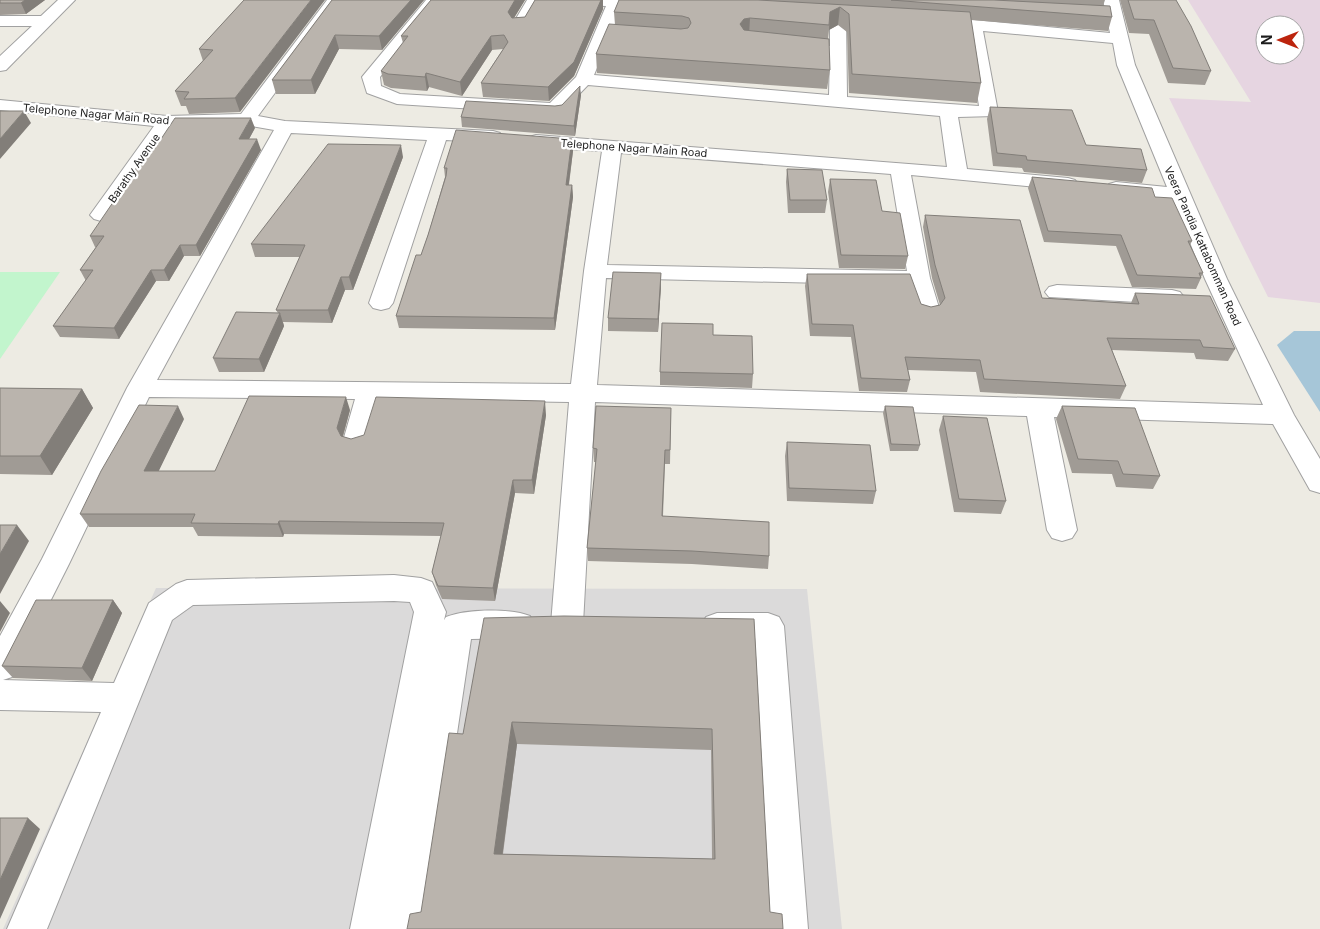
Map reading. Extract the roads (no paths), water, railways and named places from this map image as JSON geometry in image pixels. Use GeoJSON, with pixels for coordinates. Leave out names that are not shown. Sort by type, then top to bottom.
{"type":"FeatureCollection","features":[{"type":"Feature","properties":{"kind":"street"},"geometry":{"type":"LineString","coordinates":[[0,66],[66,0]]}},
{"type":"Feature","properties":{"kind":"street"},"geometry":{"type":"LineString","coordinates":[[246,119],[335,0]]}},
{"type":"Feature","properties":{"kind":"street"},"geometry":{"type":"LineString","coordinates":[[434,0],[371,77],[373,90],[397,99],[554,109],[584,79],[616,2]]}},
{"type":"Feature","properties":{"kind":"street"},"geometry":{"type":"LineString","coordinates":[[519,27],[535,0]]}},
{"type":"Feature","properties":{"kind":"street"},"geometry":{"type":"LineString","coordinates":[[576,0],[669,5]]}},
{"type":"Feature","properties":{"kind":"street"},"geometry":{"type":"LineString","coordinates":[[838,101],[837,52],[830,9],[858,17]]}},
{"type":"Feature","properties":{"kind":"street","name":"Veera Pandia Kattabomman Road"},"geometry":{"type":"LineString","coordinates":[[1107,9],[1120,39],[1126,65],[1179,194],[1226,300],[1281,415],[1320,483]]}},
{"type":"Feature","properties":{"kind":"street"},"geometry":{"type":"LineString","coordinates":[[0,21],[46,21]]}},
{"type":"Feature","properties":{"kind":"street"},"geometry":{"type":"LineString","coordinates":[[916,21],[1120,39]]}},
{"type":"Feature","properties":{"kind":"street"},"geometry":{"type":"LineString","coordinates":[[584,79],[948,111],[989,112],[974,25]]}},
{"type":"Feature","properties":{"kind":"street"},"geometry":{"type":"LineString","coordinates":[[602,36],[621,37]]}},
{"type":"Feature","properties":{"kind":"street"},"geometry":{"type":"LineString","coordinates":[[778,46],[837,52]]}},
{"type":"Feature","properties":{"kind":"street"},"geometry":{"type":"LineString","coordinates":[[468,104],[479,88]]}},
{"type":"Feature","properties":{"kind":"street","name":"Telephone Nagar Main Road"},"geometry":{"type":"LineString","coordinates":[[0,105],[167,122],[246,119],[285,127],[439,133],[612,146],[900,168],[1179,194]]}},
{"type":"Feature","properties":{"kind":"street"},"geometry":{"type":"LineString","coordinates":[[948,111],[958,173]]}},
{"type":"Feature","properties":{"kind":"street","name":"Barathy Avenue"},"geometry":{"type":"LineString","coordinates":[[101,215],[167,122]]}},
{"type":"Feature","properties":{"kind":"street"},"geometry":{"type":"LineString","coordinates":[[0,668],[54,564],[140,388],[285,127]]}},
{"type":"Feature","properties":{"kind":"street"},"geometry":{"type":"LineString","coordinates":[[381,303],[439,133]]}},
{"type":"Feature","properties":{"kind":"street"},"geometry":{"type":"LineString","coordinates":[[408,929],[457,626],[581,624],[583,393],[595,271],[612,146]]}},
{"type":"Feature","properties":{"kind":"street"},"geometry":{"type":"LineString","coordinates":[[900,168],[919,278],[928,311]]}},
{"type":"Feature","properties":{"kind":"street"},"geometry":{"type":"LineString","coordinates":[[595,271],[919,278]]}},
{"type":"Feature","properties":{"kind":"street"},"geometry":{"type":"LineString","coordinates":[[1056,292],[1226,300]]}},
{"type":"Feature","properties":{"kind":"street"},"geometry":{"type":"LineString","coordinates":[[140,388],[583,393],[1281,415]]}},
{"type":"Feature","properties":{"kind":"street"},"geometry":{"type":"LineString","coordinates":[[356,441],[370,391]]}},
{"type":"Feature","properties":{"kind":"street"},"geometry":{"type":"LineString","coordinates":[[1039,408],[1062,530]]}},
{"type":"Feature","properties":{"kind":"street"},"geometry":{"type":"LineString","coordinates":[[27,929],[160,612],[187,593],[394,588],[421,591],[430,612],[370,929]]}},
{"type":"Feature","properties":{"kind":"street"},"geometry":{"type":"LineString","coordinates":[[691,626],[768,626],[788,929]]}},
{"type":"Feature","properties":{"kind":"street"},"geometry":{"type":"LineString","coordinates":[[0,695],[123,698]]}},
{"type":"Feature","properties":{"kind":"water"},"geometry":{"type":"Polygon","coordinates":[[[1294,331],[1320,331],[1320,412],[1277,345],[1294,331]]]}}]}
